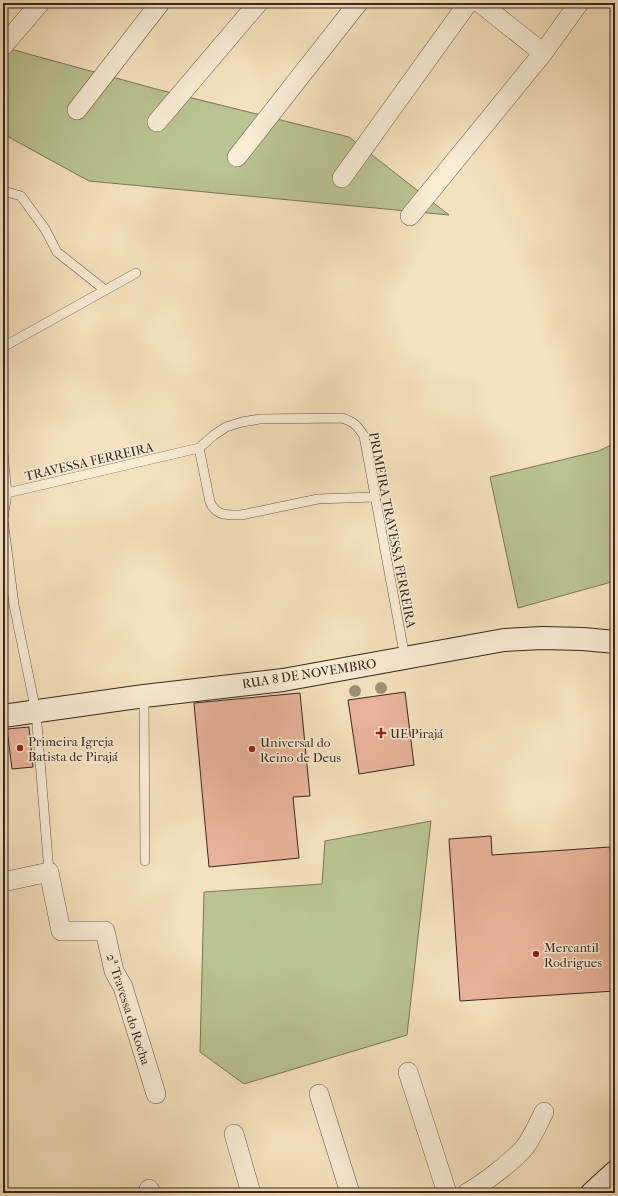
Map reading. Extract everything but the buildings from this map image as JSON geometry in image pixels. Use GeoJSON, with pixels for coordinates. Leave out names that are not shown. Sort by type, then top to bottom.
{"type":"FeatureCollection","features":[{"type":"Feature","properties":{"kind":"main road","name":"RUA 8 DE NOVEMBRO"},"geometry":{"type":"LineString","coordinates":[[3,716],[144,696],[283,680],[504,640],[542,638],[583,639],[615,642]]}},
{"type":"Feature","properties":{"kind":"main road"},"geometry":{"type":"LineString","coordinates":[[592,1193],[615,1172]]}},
{"type":"Feature","properties":{"kind":"street"},"geometry":{"type":"LineString","coordinates":[[3,46],[40,3]]}},
{"type":"Feature","properties":{"kind":"street"},"geometry":{"type":"LineString","coordinates":[[77,110],[160,3]]}},
{"type":"Feature","properties":{"kind":"street"},"geometry":{"type":"LineString","coordinates":[[157,122],[258,3]]}},
{"type":"Feature","properties":{"kind":"street"},"geometry":{"type":"LineString","coordinates":[[237,157],[358,3]]}},
{"type":"Feature","properties":{"kind":"street"},"geometry":{"type":"LineString","coordinates":[[342,178],[468,3]]}},
{"type":"Feature","properties":{"kind":"street"},"geometry":{"type":"LineString","coordinates":[[480,3],[543,53]]}},
{"type":"Feature","properties":{"kind":"street"},"geometry":{"type":"LineString","coordinates":[[410,216],[543,53],[579,3]]}},
{"type":"Feature","properties":{"kind":"street"},"geometry":{"type":"LineString","coordinates":[[3,882],[49,872]]}},
{"type":"Feature","properties":{"kind":"street","name":"2ª Travessa do Rocha"},"geometry":{"type":"LineString","coordinates":[[49,872],[61,931],[105,932],[114,971],[123,987],[156,1094]]}},
{"type":"Feature","properties":{"kind":"street"},"geometry":{"type":"LineString","coordinates":[[408,1072],[448,1193]]}},
{"type":"Feature","properties":{"kind":"street"},"geometry":{"type":"LineString","coordinates":[[319,1094],[350,1193]]}},
{"type":"Feature","properties":{"kind":"street"},"geometry":{"type":"LineString","coordinates":[[467,1193],[506,1164],[524,1147],[536,1129],[544,1112]]}},
{"type":"Feature","properties":{"kind":"street"},"geometry":{"type":"LineString","coordinates":[[234,1134],[251,1193]]}},
{"type":"Feature","properties":{"kind":"lane"},"geometry":{"type":"LineString","coordinates":[[3,191],[21,196],[45,229],[57,252],[105,290]]}},
{"type":"Feature","properties":{"kind":"lane"},"geometry":{"type":"LineString","coordinates":[[3,347],[136,273]]}},
{"type":"Feature","properties":{"kind":"lane","name":"TRAVESSA FERREIRA"},"geometry":{"type":"LineString","coordinates":[[7,493],[199,448],[226,427],[242,422],[260,419],[342,418]]}},
{"type":"Feature","properties":{"kind":"lane","name":"PRIMEIRA TRAVESSA FERREIRA"},"geometry":{"type":"LineString","coordinates":[[342,418],[358,426],[364,436],[374,497],[405,658]]}},
{"type":"Feature","properties":{"kind":"lane"},"geometry":{"type":"LineString","coordinates":[[199,448],[210,502],[213,508],[219,513],[241,515],[318,499],[374,497]]}},
{"type":"Feature","properties":{"kind":"lane"},"geometry":{"type":"LineString","coordinates":[[3,453],[7,493],[3,519],[14,605],[36,712],[49,872]]}},
{"type":"Feature","properties":{"kind":"lane"},"geometry":{"type":"LineString","coordinates":[[144,696],[145,861]]}},
{"type":"Feature","properties":{"kind":"green space"},"geometry":{"type":"Polygon","coordinates":[[[3,47],[156,89],[349,137],[449,215],[89,181],[3,134],[3,47]]]}},
{"type":"Feature","properties":{"kind":"green space"},"geometry":{"type":"Polygon","coordinates":[[[615,443],[615,581],[518,608],[490,477],[599,451],[615,443]]]}},
{"type":"Feature","properties":{"kind":"green space"},"geometry":{"type":"Polygon","coordinates":[[[431,821],[407,1035],[244,1084],[200,1052],[204,892],[322,884],[325,841],[431,821]]]}},
{"type":"Feature","properties":{"kind":"place","name":"UE Pirajá"},"geometry":{"type":"Point","coordinates":[381,733]}},
{"type":"Feature","properties":{"kind":"place","name":"Primeira Igreja Batista de Pirajá"},"geometry":{"type":"Point","coordinates":[20,748]}},
{"type":"Feature","properties":{"kind":"place","name":"Universal do Reino de Deus"},"geometry":{"type":"Point","coordinates":[252,749]}},
{"type":"Feature","properties":{"kind":"place","name":"Mercantil Rodrigues"},"geometry":{"type":"Point","coordinates":[536,954]}}]}
